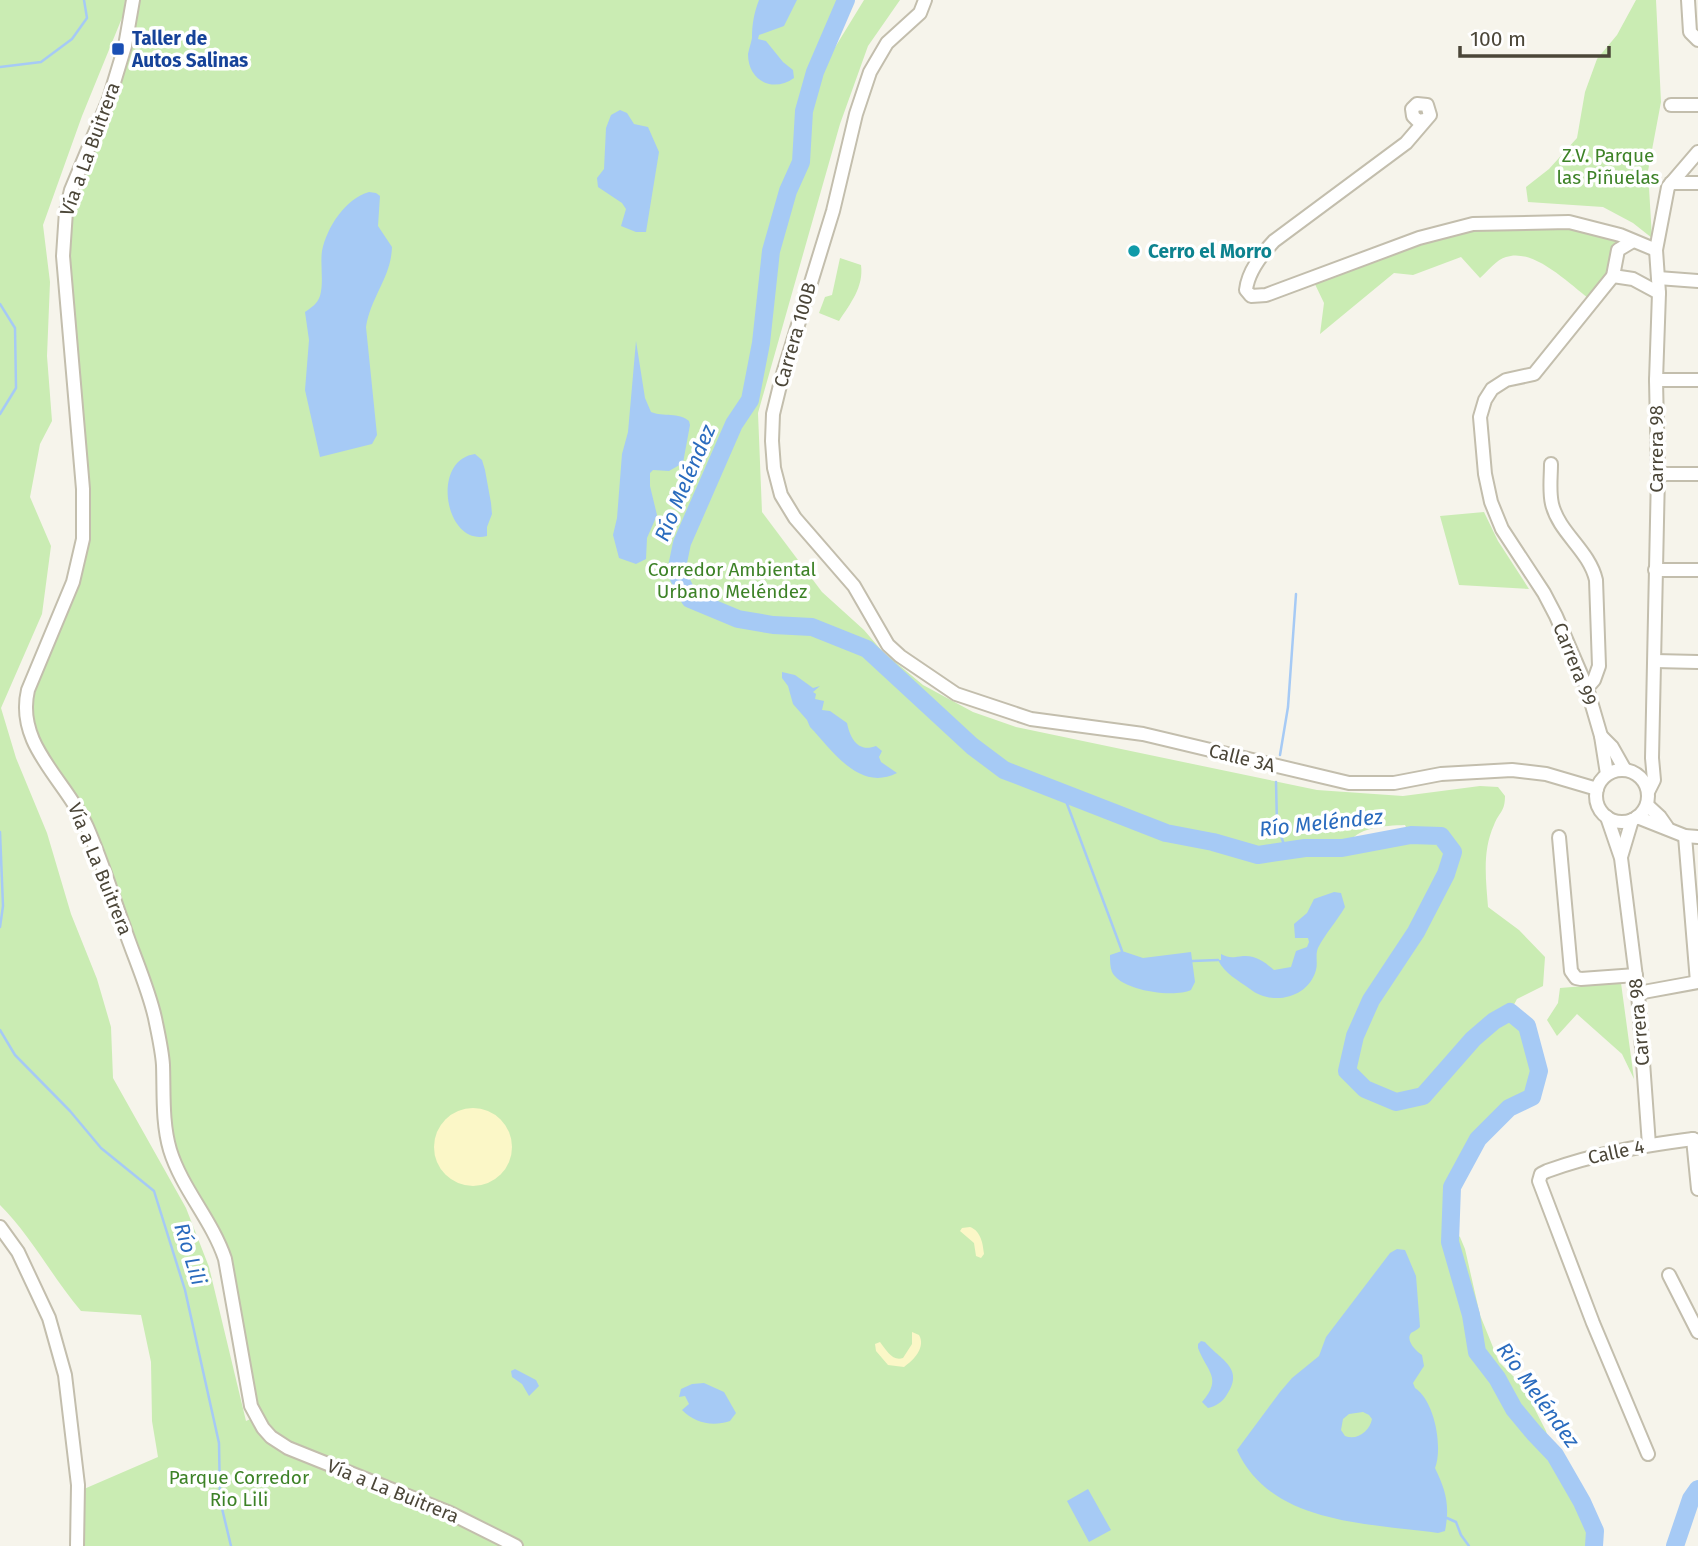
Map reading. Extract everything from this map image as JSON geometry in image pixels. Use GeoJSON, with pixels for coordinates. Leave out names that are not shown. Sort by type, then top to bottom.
{"type":"FeatureCollection","features":[{"type":"Feature","properties":{"kind":"street","name":"Vía a La Buitrera"},"geometry":{"type":"LineString","coordinates":[[133,0],[125,46],[109,99],[71,190],[66,211],[63,256],[83,489],[83,539],[73,582],[28,690],[26,721],[34,745],[71,796],[89,830],[140,972],[154,1015],[163,1062],[164,1116],[170,1151],[180,1174],[219,1241],[225,1259],[248,1394],[256,1417],[271,1437],[288,1448],[450,1513],[516,1546]]}},
{"type":"Feature","properties":{"kind":"street","name":"Carrera 100B"},"geometry":{"type":"LineString","coordinates":[[900,656],[888,645],[854,586],[795,518],[782,495],[774,468],[773,414],[833,211],[856,114],[870,72],[887,43],[920,13],[925,0]]}},
{"type":"Feature","properties":{"kind":"street"},"geometry":{"type":"LineString","coordinates":[[1688,0],[1690,32],[1698,40]]}},
{"type":"Feature","properties":{"kind":"street"},"geometry":{"type":"LineString","coordinates":[[1671,105],[1698,105]]}},
{"type":"Feature","properties":{"kind":"street"},"geometry":{"type":"LineString","coordinates":[[1425,120],[1406,143],[1274,241],[1261,254],[1247,281],[1246,290],[1251,296],[1266,295],[1419,238],[1473,224],[1569,222],[1614,234],[1656,250]]}},
{"type":"Feature","properties":{"kind":"street","name":"Carrera 98"},"geometry":{"type":"LineString","coordinates":[[1647,798],[1654,780],[1652,758],[1659,293],[1656,250],[1671,183],[1698,152]]}},
{"type":"Feature","properties":{"kind":"street"},"geometry":{"type":"LineString","coordinates":[[1671,183],[1698,183]]}},
{"type":"Feature","properties":{"kind":"street"},"geometry":{"type":"LineString","coordinates":[[1614,234],[1618,250],[1613,276],[1633,279],[1659,293]]}},
{"type":"Feature","properties":{"kind":"street"},"geometry":{"type":"LineString","coordinates":[[1618,250],[1633,241]]}},
{"type":"Feature","properties":{"kind":"street","name":"Carrera 99"},"geometry":{"type":"LineString","coordinates":[[1607,774],[1601,736],[1587,688],[1544,593],[1502,529],[1491,502],[1485,474],[1480,417],[1485,400],[1492,389],[1506,380],[1534,374],[1613,276]]}},
{"type":"Feature","properties":{"kind":"street"},"geometry":{"type":"LineString","coordinates":[[1658,278],[1698,281]]}},
{"type":"Feature","properties":{"kind":"street"},"geometry":{"type":"LineString","coordinates":[[1656,380],[1698,380]]}},
{"type":"Feature","properties":{"kind":"street"},"geometry":{"type":"LineString","coordinates":[[1551,464],[1552,506],[1564,528],[1593,567],[1597,580],[1599,666],[1594,680],[1587,688]]}},
{"type":"Feature","properties":{"kind":"street"},"geometry":{"type":"LineString","coordinates":[[1658,474],[1698,474]]}},
{"type":"Feature","properties":{"kind":"street"},"geometry":{"type":"LineString","coordinates":[[1655,570],[1698,570]]}},
{"type":"Feature","properties":{"kind":"street","name":"Calle 3A"},"geometry":{"type":"LineString","coordinates":[[900,656],[956,694],[1010,714],[1143,734],[1349,783],[1394,783],[1441,774],[1512,770],[1546,774],[1597,789]]}},
{"type":"Feature","properties":{"kind":"street"},"geometry":{"type":"LineString","coordinates":[[1655,661],[1698,662]]}},
{"type":"Feature","properties":{"kind":"street","name":"Carrera 99"},"geometry":{"type":"LineString","coordinates":[[1601,736],[1631,772]]}},
{"type":"Feature","properties":{"kind":"street"},"geometry":{"type":"LineString","coordinates":[[1638,993],[1697,982],[1691,836],[1635,818],[1619,822],[1607,817],[1598,805],[1597,789],[1607,774],[1631,772],[1652,758]]}},
{"type":"Feature","properties":{"kind":"street"},"geometry":{"type":"LineString","coordinates":[[1631,772],[1645,783],[1647,798],[1667,827]]}},
{"type":"Feature","properties":{"kind":"street"},"geometry":{"type":"LineString","coordinates":[[1635,818],[1647,798]]}},
{"type":"Feature","properties":{"kind":"street","name":"Carrera 98"},"geometry":{"type":"LineString","coordinates":[[1607,817],[1621,858],[1636,975],[1648,1145]]}},
{"type":"Feature","properties":{"kind":"street","name":"Carrera 98"},"geometry":{"type":"LineString","coordinates":[[1621,858],[1635,818]]}},
{"type":"Feature","properties":{"kind":"street"},"geometry":{"type":"LineString","coordinates":[[1559,837],[1571,971],[1576,978],[1581,979],[1636,975]]}},
{"type":"Feature","properties":{"kind":"street"},"geometry":{"type":"LineString","coordinates":[[1696,1138],[1698,1189]]}},
{"type":"Feature","properties":{"kind":"street","name":"Calle 4"},"geometry":{"type":"LineString","coordinates":[[1648,1454],[1588,1310],[1539,1181],[1541,1174],[1588,1156],[1696,1138]]}},
{"type":"Feature","properties":{"kind":"street"},"geometry":{"type":"LineString","coordinates":[[0,1227],[18,1252],[49,1318],[65,1375],[78,1485],[77,1546]]}},
{"type":"Feature","properties":{"kind":"street"},"geometry":{"type":"LineString","coordinates":[[1669,1275],[1698,1332]]}},
{"type":"Feature","properties":{"kind":"green space"},"geometry":{"type":"Polygon","coordinates":[[[0,0],[125,0],[124,13],[82,116],[43,225],[50,282],[47,356],[52,421],[40,444],[30,497],[51,546],[42,614],[1,708],[16,758],[47,833],[71,914],[97,979],[111,1027],[113,1078],[186,1208],[209,1267],[246,1421],[255,1417],[230,1277],[170,1151],[154,1015],[89,830],[34,745],[25,713],[83,539],[66,211],[109,99],[133,0],[846,0],[818,63],[812,85],[864,0],[900,0],[868,46],[840,124],[758,413],[762,512],[822,592],[864,630],[882,651],[923,685],[973,712],[1016,727],[1317,790],[1403,796],[1480,786],[1498,787],[1505,796],[1505,801],[1488,845],[1488,907],[1519,930],[1545,957],[1543,986],[1517,999],[1510,1012],[1527,1026],[1539,1071],[1532,1097],[1509,1109],[1478,1139],[1453,1187],[1451,1230],[1460,1237],[1465,1249],[1480,1315],[1499,1362],[1523,1386],[1546,1431],[1551,1451],[1582,1502],[1595,1531],[1594,1546],[82,1546],[77,1492],[158,1457],[152,1421],[151,1362],[141,1315],[81,1311],[22,1230],[0,1205],[0,0]],[[1405,825],[1380,827],[1357,835],[1346,847],[1410,835],[1405,825]]]}},
{"type":"Feature","properties":{"kind":"green space","name":"Z.V. Parque las Piñuelas"},"geometry":{"type":"Polygon","coordinates":[[[1636,0],[1656,0],[1661,102],[1648,171],[1652,238],[1633,223],[1603,207],[1528,202],[1526,187],[1549,169],[1577,138],[1585,92],[1597,59],[1617,35],[1636,0]]]}},
{"type":"Feature","properties":{"kind":"green space"},"geometry":{"type":"Polygon","coordinates":[[[1569,223],[1631,242],[1618,250],[1612,276],[1592,301],[1552,270],[1528,258],[1517,255],[1503,258],[1480,278],[1461,257],[1413,275],[1394,273],[1320,334],[1324,303],[1313,280],[1419,239],[1469,228],[1569,223]]]}},
{"type":"Feature","properties":{"kind":"green space"},"geometry":{"type":"Polygon","coordinates":[[[840,258],[861,265],[861,273],[855,295],[839,321],[819,313],[825,297],[832,295],[840,258]]]}},
{"type":"Feature","properties":{"kind":"green space"},"geometry":{"type":"Polygon","coordinates":[[[1484,512],[1498,541],[1529,589],[1459,585],[1440,516],[1484,512]]]}},
{"type":"Feature","properties":{"kind":"green space"},"geometry":{"type":"Polygon","coordinates":[[[1621,983],[1634,1079],[1622,1054],[1577,1014],[1557,1036],[1547,1020],[1558,1003],[1560,988],[1621,983]]]}},
{"type":"Feature","properties":{"kind":"sand"},"geometry":{"type":"Polygon","coordinates":[[[473,1108],[488,1111],[501,1119],[509,1132],[512,1147],[509,1162],[501,1175],[488,1183],[473,1186],[458,1183],[445,1175],[437,1162],[434,1147],[437,1132],[445,1119],[458,1111],[473,1108]]]}},
{"type":"Feature","properties":{"kind":"sand"},"geometry":{"type":"Polygon","coordinates":[[[970,1227],[981,1238],[984,1254],[981,1258],[976,1256],[974,1243],[960,1231],[970,1227]]]}},
{"type":"Feature","properties":{"kind":"sand"},"geometry":{"type":"Polygon","coordinates":[[[912,1332],[919,1335],[921,1340],[915,1357],[904,1367],[888,1365],[876,1351],[875,1344],[880,1342],[893,1357],[903,1358],[912,1344],[912,1332]]]}},
{"type":"Feature","properties":{"kind":"water"},"geometry":{"type":"Polygon","coordinates":[[[759,0],[797,0],[784,26],[759,35],[758,39],[766,41],[793,70],[794,78],[786,82],[763,82],[752,71],[749,63],[748,54],[759,0]]]}},
{"type":"Feature","properties":{"kind":"water"},"geometry":{"type":"Polygon","coordinates":[[[620,110],[627,113],[634,124],[648,127],[659,152],[646,232],[636,232],[621,226],[626,209],[622,203],[598,187],[597,178],[604,169],[606,128],[611,115],[620,110]]]}},
{"type":"Feature","properties":{"kind":"water"},"geometry":{"type":"Polygon","coordinates":[[[369,192],[380,196],[378,226],[392,247],[388,268],[366,327],[377,435],[372,444],[320,457],[305,390],[309,340],[305,312],[320,296],[322,251],[328,233],[345,207],[369,192]]]}},
{"type":"Feature","properties":{"kind":"water"},"geometry":{"type":"Polygon","coordinates":[[[636,341],[645,398],[651,412],[681,416],[689,421],[690,425],[683,463],[669,471],[653,470],[650,473],[650,486],[657,515],[647,538],[646,559],[636,564],[619,558],[613,535],[622,454],[628,432],[636,341]]]}},
{"type":"Feature","properties":{"kind":"water"},"geometry":{"type":"Polygon","coordinates":[[[475,454],[482,460],[491,503],[492,514],[487,536],[473,536],[461,529],[448,501],[448,485],[452,471],[461,460],[475,454]]]}},
{"type":"Feature","properties":{"kind":"water"},"geometry":{"type":"Polygon","coordinates":[[[782,672],[795,675],[813,688],[820,686],[813,692],[816,694],[815,699],[824,701],[822,710],[830,711],[847,723],[850,734],[860,746],[876,746],[882,751],[879,757],[881,762],[897,773],[871,777],[848,766],[810,727],[793,704],[782,672]]]}},
{"type":"Feature","properties":{"kind":"water"},"geometry":{"type":"Polygon","coordinates":[[[1334,892],[1341,893],[1345,907],[1318,948],[1317,967],[1312,980],[1305,988],[1288,997],[1268,997],[1232,976],[1221,965],[1218,960],[1221,960],[1221,954],[1230,957],[1252,957],[1274,970],[1291,967],[1296,951],[1307,947],[1309,942],[1308,938],[1295,938],[1294,924],[1307,913],[1314,899],[1334,892]]]}},
{"type":"Feature","properties":{"kind":"water"},"geometry":{"type":"Polygon","coordinates":[[[1122,951],[1143,958],[1191,952],[1195,982],[1191,990],[1173,993],[1148,991],[1126,984],[1117,979],[1110,966],[1110,955],[1122,951]]]}},
{"type":"Feature","properties":{"kind":"water"},"geometry":{"type":"Polygon","coordinates":[[[1397,1249],[1405,1250],[1416,1276],[1420,1327],[1411,1333],[1409,1339],[1422,1355],[1424,1366],[1413,1383],[1428,1403],[1436,1425],[1438,1449],[1435,1468],[1447,1506],[1445,1531],[1438,1533],[1353,1522],[1297,1507],[1273,1493],[1253,1475],[1237,1450],[1292,1378],[1319,1356],[1326,1337],[1390,1253],[1397,1249]],[[1363,1412],[1349,1414],[1343,1419],[1341,1430],[1345,1436],[1354,1437],[1366,1431],[1372,1419],[1363,1412]]]}},
{"type":"Feature","properties":{"kind":"water"},"geometry":{"type":"Polygon","coordinates":[[[1201,1341],[1229,1365],[1233,1378],[1221,1402],[1208,1408],[1202,1402],[1212,1387],[1212,1381],[1198,1348],[1201,1341]]]}},
{"type":"Feature","properties":{"kind":"water"},"geometry":{"type":"Polygon","coordinates":[[[515,1369],[536,1380],[539,1386],[529,1396],[522,1384],[512,1377],[511,1371],[515,1369]]]}},
{"type":"Feature","properties":{"kind":"water"},"geometry":{"type":"Polygon","coordinates":[[[704,1383],[724,1392],[736,1413],[730,1421],[704,1423],[682,1410],[689,1404],[685,1396],[679,1397],[681,1389],[704,1383]]]}},
{"type":"Feature","properties":{"kind":"water"},"geometry":{"type":"Polygon","coordinates":[[[1088,1489],[1111,1530],[1089,1542],[1067,1501],[1088,1489]]]}},
{"type":"Feature","properties":{"kind":"waterway","name":"Río Lili"},"geometry":{"type":"LineString","coordinates":[[0,67],[41,62],[72,39],[87,18],[84,0]]}},
{"type":"Feature","properties":{"kind":"waterway","name":"Río Meléndez"},"geometry":{"type":"LineString","coordinates":[[846,0],[815,72],[804,111],[801,162],[788,191],[771,251],[761,343],[750,400],[734,424],[682,543],[676,572],[690,599],[738,619],[773,625],[812,627],[867,649],[972,746],[1004,770],[1166,833],[1213,842],[1258,855],[1305,848],[1342,848],[1411,835],[1441,836],[1453,852],[1446,874],[1416,932],[1371,1000],[1355,1036],[1347,1071],[1365,1089],[1396,1102],[1423,1096],[1473,1039],[1494,1021],[1510,1012],[1527,1026],[1539,1071],[1532,1097],[1509,1108],[1478,1139],[1452,1187],[1450,1242],[1471,1315],[1477,1352],[1497,1378],[1514,1409],[1555,1455],[1595,1531],[1594,1546]]}},
{"type":"Feature","properties":{"kind":"waterway","name":"Río Lili"},"geometry":{"type":"LineString","coordinates":[[0,304],[15,328],[16,388],[0,414]]}},
{"type":"Feature","properties":{"kind":"waterway"},"geometry":{"type":"LineString","coordinates":[[1280,755],[1288,707],[1296,594]]}},
{"type":"Feature","properties":{"kind":"waterway"},"geometry":{"type":"LineString","coordinates":[[1276,782],[1277,825],[1286,850]]}},
{"type":"Feature","properties":{"kind":"waterway"},"geometry":{"type":"LineString","coordinates":[[1063,793],[1122,951]]}},
{"type":"Feature","properties":{"kind":"waterway","name":"Río Lili"},"geometry":{"type":"LineString","coordinates":[[0,832],[3,906],[0,927]]}},
{"type":"Feature","properties":{"kind":"waterway"},"geometry":{"type":"LineString","coordinates":[[1192,961],[1218,960]]}},
{"type":"Feature","properties":{"kind":"waterway","name":"Río Lili"},"geometry":{"type":"LineString","coordinates":[[0,1030],[15,1055],[70,1111],[101,1148],[154,1191],[185,1290],[219,1443],[220,1500],[231,1546]]}},
{"type":"Feature","properties":{"kind":"waterway","name":"Río Meléndez"},"geometry":{"type":"LineString","coordinates":[[1675,1546],[1691,1499],[1698,1489]]}},
{"type":"Feature","properties":{"kind":"waterway"},"geometry":{"type":"LineString","coordinates":[[1447,1518],[1456,1522],[1469,1546]]}},
{"type":"Feature","properties":{"kind":"place","name":"Taller de Autos Salinas"},"geometry":{"type":"Point","coordinates":[118,49]}},
{"type":"Feature","properties":{"kind":"place","name":"Cerro el Morro"},"geometry":{"type":"Point","coordinates":[1134,251]}},
{"type":"Feature","properties":{"kind":"park label","name":"Corredor Ambiental Urbano Meléndez"},"geometry":{"type":"Point","coordinates":[732,580]}},
{"type":"Feature","properties":{"kind":"park label","name":"Parque Corredor Rio Lili"},"geometry":{"type":"Point","coordinates":[239,1488]}}]}
